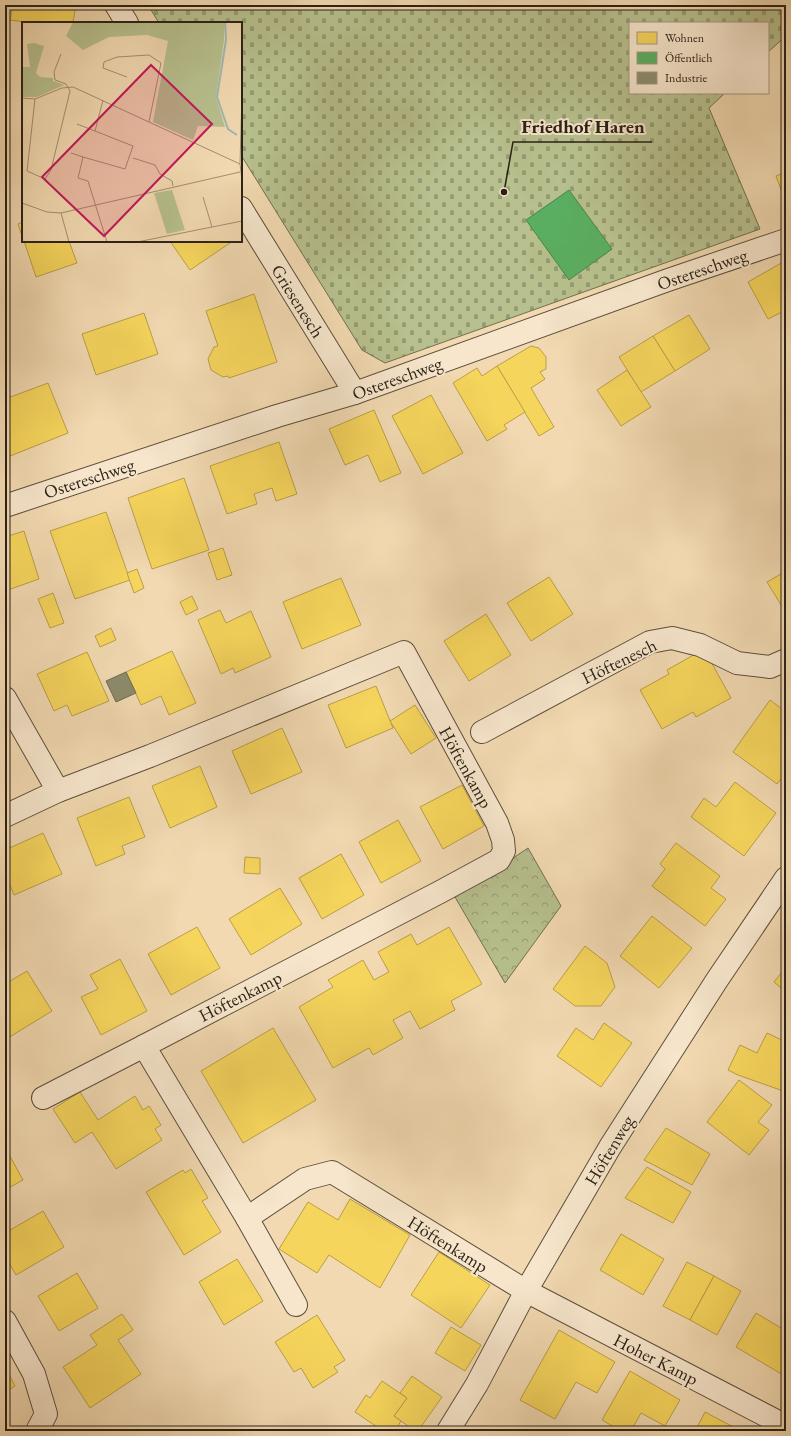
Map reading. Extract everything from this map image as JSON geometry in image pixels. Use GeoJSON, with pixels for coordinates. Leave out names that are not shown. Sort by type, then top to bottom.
{"type":"FeatureCollection","features":[{"type":"Feature","properties":{"kind":"street"},"geometry":{"type":"LineString","coordinates":[[116,5],[127,22]]}},
{"type":"Feature","properties":{"kind":"street","name":"Griesenesch"},"geometry":{"type":"LineString","coordinates":[[242,210],[355,393]]}},
{"type":"Feature","properties":{"kind":"street","name":"Ostereschweg"},"geometry":{"type":"LineString","coordinates":[[5,506],[277,416],[355,393],[668,280],[786,240]]}},
{"type":"Feature","properties":{"kind":"street","name":"Höftenesch"},"geometry":{"type":"LineString","coordinates":[[482,732],[650,642],[672,638],[700,645],[737,663],[770,666],[786,660]]}},
{"type":"Feature","properties":{"kind":"street","name":"Höftenkamp"},"geometry":{"type":"LineString","coordinates":[[5,816],[58,791],[150,756],[404,652],[497,823],[503,840],[504,851],[499,860],[474,875],[43,1098]]}},
{"type":"Feature","properties":{"kind":"street"},"geometry":{"type":"LineString","coordinates":[[5,698],[58,791]]}},
{"type":"Feature","properties":{"kind":"street","name":"Höftenweg"},"geometry":{"type":"LineString","coordinates":[[448,1431],[478,1384],[526,1291],[610,1147],[717,980],[786,878]]}},
{"type":"Feature","properties":{"kind":"street"},"geometry":{"type":"LineString","coordinates":[[144,1046],[247,1218],[296,1305]]}},
{"type":"Feature","properties":{"kind":"street","name":"Höftenkamp"},"geometry":{"type":"LineString","coordinates":[[247,1218],[305,1179],[332,1172],[526,1291]]}},
{"type":"Feature","properties":{"kind":"street","name":"Hoher Kamp"},"geometry":{"type":"LineString","coordinates":[[526,1291],[786,1426]]}},
{"type":"Feature","properties":{"kind":"street"},"geometry":{"type":"LineString","coordinates":[[5,1321],[34,1374],[46,1414],[37,1431]]}},
{"type":"Feature","properties":{"kind":"green space"},"geometry":{"type":"Polygon","coordinates":[[[148,5],[786,5],[786,36],[769,51],[769,22],[629,22],[629,94],[724,94],[709,108],[760,229],[385,363],[362,350],[242,157],[242,22],[158,22],[148,5]]]}},
{"type":"Feature","properties":{"kind":"green space"},"geometry":{"type":"Polygon","coordinates":[[[528,848],[561,906],[505,983],[455,897],[528,848]]]}},
{"type":"Feature","properties":{"kind":"building: Wohnen"},"geometry":{"type":"Polygon","coordinates":[[[13,5],[76,5],[73,22],[25,22],[10,20],[13,5]]]}},
{"type":"Feature","properties":{"kind":"building: Wohnen"},"geometry":{"type":"Polygon","coordinates":[[[786,172],[786,203],[776,176],[786,172]]]}},
{"type":"Feature","properties":{"kind":"building: Wohnen"},"geometry":{"type":"Polygon","coordinates":[[[22,222],[22,236],[18,224],[22,222]]]}},
{"type":"Feature","properties":{"kind":"building: Wohnen"},"geometry":{"type":"Polygon","coordinates":[[[24,242],[69,242],[77,263],[36,277],[24,242]]]}},
{"type":"Feature","properties":{"kind":"building: Wohnen"},"geometry":{"type":"Polygon","coordinates":[[[171,242],[230,242],[230,243],[190,270],[171,242]]]}},
{"type":"Feature","properties":{"kind":"building: Wohnen"},"geometry":{"type":"Polygon","coordinates":[[[783,262],[786,269],[786,310],[768,319],[748,282],[783,262]]]}},
{"type":"Feature","properties":{"kind":"building: Wohnen"},"geometry":{"type":"Polygon","coordinates":[[[254,294],[277,362],[229,378],[228,376],[223,377],[211,370],[208,359],[214,347],[218,346],[206,311],[254,294]]]}},
{"type":"Feature","properties":{"kind":"building: Wohnen"},"geometry":{"type":"Polygon","coordinates":[[[144,313],[158,354],[96,375],[82,334],[144,313]]]}},
{"type":"Feature","properties":{"kind":"building: Wohnen"},"geometry":{"type":"Polygon","coordinates":[[[689,315],[710,349],[675,371],[653,336],[689,315]]]}},
{"type":"Feature","properties":{"kind":"building: Wohnen"},"geometry":{"type":"Polygon","coordinates":[[[653,336],[675,371],[641,392],[619,357],[653,336]]]}},
{"type":"Feature","properties":{"kind":"building: Wohnen"},"geometry":{"type":"Polygon","coordinates":[[[531,346],[539,348],[546,357],[546,369],[540,372],[545,379],[531,388],[554,427],[539,436],[497,366],[531,346]]]}},
{"type":"Feature","properties":{"kind":"building: Wohnen"},"geometry":{"type":"Polygon","coordinates":[[[497,366],[525,412],[504,425],[507,429],[487,441],[453,383],[477,368],[482,376],[497,366]]]}},
{"type":"Feature","properties":{"kind":"building: Wohnen"},"geometry":{"type":"Polygon","coordinates":[[[627,370],[651,407],[621,426],[597,390],[627,370]]]}},
{"type":"Feature","properties":{"kind":"building: Wohnen"},"geometry":{"type":"Polygon","coordinates":[[[48,383],[68,433],[10,456],[5,444],[5,399],[48,383]]]}},
{"type":"Feature","properties":{"kind":"building: Wohnen"},"geometry":{"type":"Polygon","coordinates":[[[431,395],[463,453],[423,474],[392,416],[431,395]]]}},
{"type":"Feature","properties":{"kind":"building: Wohnen"},"geometry":{"type":"Polygon","coordinates":[[[374,410],[401,473],[380,482],[368,455],[345,465],[329,429],[374,410]]]}},
{"type":"Feature","properties":{"kind":"building: Wohnen"},"geometry":{"type":"Polygon","coordinates":[[[279,442],[297,494],[276,501],[272,488],[254,494],[257,504],[227,514],[210,466],[279,442]]]}},
{"type":"Feature","properties":{"kind":"building: Wohnen"},"geometry":{"type":"Polygon","coordinates":[[[184,478],[209,550],[152,569],[128,498],[184,478]]]}},
{"type":"Feature","properties":{"kind":"building: Wohnen"},"geometry":{"type":"Polygon","coordinates":[[[106,512],[130,580],[75,599],[50,531],[106,512]]]}},
{"type":"Feature","properties":{"kind":"building: Wohnen"},"geometry":{"type":"Polygon","coordinates":[[[24,531],[39,579],[5,591],[5,537],[24,531]]]}},
{"type":"Feature","properties":{"kind":"building: Wohnen"},"geometry":{"type":"Polygon","coordinates":[[[223,548],[232,575],[217,580],[208,553],[223,548]]]}},
{"type":"Feature","properties":{"kind":"building: Wohnen"},"geometry":{"type":"Polygon","coordinates":[[[137,569],[144,588],[134,593],[127,573],[137,569]]]}},
{"type":"Feature","properties":{"kind":"building: Wohnen"},"geometry":{"type":"Polygon","coordinates":[[[786,571],[786,613],[767,582],[786,571]]]}},
{"type":"Feature","properties":{"kind":"building: Wohnen"},"geometry":{"type":"Polygon","coordinates":[[[549,577],[573,614],[531,641],[507,603],[549,577]]]}},
{"type":"Feature","properties":{"kind":"building: Wohnen"},"geometry":{"type":"Polygon","coordinates":[[[341,578],[361,625],[302,649],[283,602],[341,578]]]}},
{"type":"Feature","properties":{"kind":"building: Wohnen"},"geometry":{"type":"Polygon","coordinates":[[[53,593],[64,623],[50,628],[38,599],[53,593]]]}},
{"type":"Feature","properties":{"kind":"building: Wohnen"},"geometry":{"type":"Polygon","coordinates":[[[192,596],[198,609],[186,615],[180,602],[192,596]]]}},
{"type":"Feature","properties":{"kind":"building: Wohnen"},"geometry":{"type":"Polygon","coordinates":[[[220,610],[226,623],[251,611],[271,657],[235,673],[233,668],[221,674],[198,620],[220,610]]]}},
{"type":"Feature","properties":{"kind":"building: Wohnen"},"geometry":{"type":"Polygon","coordinates":[[[486,614],[511,655],[469,681],[444,641],[486,614]]]}},
{"type":"Feature","properties":{"kind":"building: Wohnen"},"geometry":{"type":"Polygon","coordinates":[[[111,628],[116,640],[100,647],[95,636],[111,628]]]}},
{"type":"Feature","properties":{"kind":"building: Wohnen"},"geometry":{"type":"Polygon","coordinates":[[[704,649],[731,698],[696,717],[693,712],[662,729],[640,690],[669,674],[667,670],[704,649]]]}},
{"type":"Feature","properties":{"kind":"building: Wohnen"},"geometry":{"type":"Polygon","coordinates":[[[172,651],[196,703],[169,715],[161,696],[141,705],[126,672],[172,651]]]}},
{"type":"Feature","properties":{"kind":"building: Wohnen"},"geometry":{"type":"Polygon","coordinates":[[[87,652],[109,701],[72,716],[67,705],[54,711],[37,674],[87,652]]]}},
{"type":"Feature","properties":{"kind":"building: Wohnen"},"geometry":{"type":"Polygon","coordinates":[[[376,686],[393,728],[346,748],[328,705],[376,686]]]}},
{"type":"Feature","properties":{"kind":"building: Wohnen"},"geometry":{"type":"Polygon","coordinates":[[[770,700],[786,712],[786,772],[777,784],[733,752],[770,700]]]}},
{"type":"Feature","properties":{"kind":"building: Wohnen"},"geometry":{"type":"Polygon","coordinates":[[[415,705],[436,738],[411,754],[390,721],[415,705]]]}},
{"type":"Feature","properties":{"kind":"building: Wohnen"},"geometry":{"type":"Polygon","coordinates":[[[282,728],[302,772],[251,794],[232,751],[282,728]]]}},
{"type":"Feature","properties":{"kind":"building: Wohnen"},"geometry":{"type":"Polygon","coordinates":[[[5,761],[10,773],[5,776],[5,761]]]}},
{"type":"Feature","properties":{"kind":"building: Wohnen"},"geometry":{"type":"Polygon","coordinates":[[[200,766],[217,807],[170,828],[152,786],[200,766]]]}},
{"type":"Feature","properties":{"kind":"building: Wohnen"},"geometry":{"type":"Polygon","coordinates":[[[735,782],[776,813],[744,856],[691,817],[704,798],[716,807],[735,782]]]}},
{"type":"Feature","properties":{"kind":"building: Wohnen"},"geometry":{"type":"Polygon","coordinates":[[[462,785],[484,826],[443,849],[420,807],[462,785]]]}},
{"type":"Feature","properties":{"kind":"building: Wohnen"},"geometry":{"type":"Polygon","coordinates":[[[129,797],[145,837],[122,846],[125,854],[96,866],[77,818],[129,797]]]}},
{"type":"Feature","properties":{"kind":"building: Wohnen"},"geometry":{"type":"Polygon","coordinates":[[[398,820],[421,861],[381,883],[359,842],[398,820]]]}},
{"type":"Feature","properties":{"kind":"building: Wohnen"},"geometry":{"type":"Polygon","coordinates":[[[43,833],[62,874],[14,895],[5,874],[5,850],[43,833]]]}},
{"type":"Feature","properties":{"kind":"building: Wohnen"},"geometry":{"type":"Polygon","coordinates":[[[676,843],[720,876],[711,888],[726,899],[705,926],[652,886],[665,869],[660,864],[676,843]]]}},
{"type":"Feature","properties":{"kind":"building: Wohnen"},"geometry":{"type":"Polygon","coordinates":[[[341,854],[364,895],[322,919],[299,878],[341,854]]]}},
{"type":"Feature","properties":{"kind":"building: Wohnen"},"geometry":{"type":"Polygon","coordinates":[[[245,857],[260,858],[260,874],[244,873],[245,857]]]}},
{"type":"Feature","properties":{"kind":"building: Wohnen"},"geometry":{"type":"Polygon","coordinates":[[[280,888],[302,924],[251,955],[229,919],[280,888]]]}},
{"type":"Feature","properties":{"kind":"building: Wohnen"},"geometry":{"type":"Polygon","coordinates":[[[652,916],[692,948],[659,988],[620,956],[652,916]]]}},
{"type":"Feature","properties":{"kind":"building: Wohnen"},"geometry":{"type":"Polygon","coordinates":[[[197,927],[220,968],[171,995],[148,954],[197,927]]]}},
{"type":"Feature","properties":{"kind":"building: Wohnen"},"geometry":{"type":"Polygon","coordinates":[[[449,927],[482,984],[451,1001],[455,1010],[420,1029],[410,1011],[393,1020],[403,1038],[373,1055],[369,1048],[333,1068],[299,1007],[333,987],[328,980],[363,960],[374,980],[389,972],[378,952],[411,934],[417,945],[449,927]]]}},
{"type":"Feature","properties":{"kind":"building: Wohnen"},"geometry":{"type":"Polygon","coordinates":[[[585,946],[607,963],[615,987],[601,1006],[575,1006],[553,989],[585,946]]]}},
{"type":"Feature","properties":{"kind":"building: Wohnen"},"geometry":{"type":"Polygon","coordinates":[[[120,959],[147,1011],[101,1035],[81,997],[98,989],[90,975],[120,959]]]}},
{"type":"Feature","properties":{"kind":"building: Wohnen"},"geometry":{"type":"Polygon","coordinates":[[[786,967],[786,992],[774,982],[786,967]]]}},
{"type":"Feature","properties":{"kind":"building: Wohnen"},"geometry":{"type":"Polygon","coordinates":[[[27,971],[52,1011],[8,1038],[5,1033],[5,984],[27,971]]]}},
{"type":"Feature","properties":{"kind":"building: Wohnen"},"geometry":{"type":"Polygon","coordinates":[[[604,1023],[632,1043],[601,1087],[557,1056],[576,1028],[593,1040],[604,1023]]]}},
{"type":"Feature","properties":{"kind":"building: Wohnen"},"geometry":{"type":"Polygon","coordinates":[[[273,1028],[316,1100],[243,1143],[201,1071],[273,1028]]]}},
{"type":"Feature","properties":{"kind":"building: Wohnen"},"geometry":{"type":"Polygon","coordinates":[[[767,1033],[786,1042],[786,1092],[728,1070],[740,1045],[757,1053],[767,1033]]]}},
{"type":"Feature","properties":{"kind":"building: Wohnen"},"geometry":{"type":"Polygon","coordinates":[[[739,1080],[772,1105],[758,1122],[769,1130],[749,1155],[707,1122],[739,1080]]]}},
{"type":"Feature","properties":{"kind":"building: Wohnen"},"geometry":{"type":"Polygon","coordinates":[[[80,1092],[98,1120],[135,1096],[143,1110],[149,1106],[161,1125],[155,1129],[162,1140],[116,1169],[92,1132],[75,1143],[53,1109],[80,1092]]]}},
{"type":"Feature","properties":{"kind":"building: Wohnen"},"geometry":{"type":"Polygon","coordinates":[[[666,1128],[710,1154],[692,1185],[644,1160],[666,1128]]]}},
{"type":"Feature","properties":{"kind":"building: Wohnen"},"geometry":{"type":"Polygon","coordinates":[[[5,1147],[23,1180],[5,1190],[5,1147]]]}},
{"type":"Feature","properties":{"kind":"building: Wohnen"},"geometry":{"type":"Polygon","coordinates":[[[647,1167],[691,1192],[673,1223],[625,1198],[647,1167]]]}},
{"type":"Feature","properties":{"kind":"building: Wohnen"},"geometry":{"type":"Polygon","coordinates":[[[191,1169],[208,1198],[202,1201],[221,1232],[184,1255],[146,1192],[183,1170],[185,1173],[191,1169]]]}},
{"type":"Feature","properties":{"kind":"building: Wohnen"},"geometry":{"type":"Polygon","coordinates":[[[350,1199],[410,1235],[380,1288],[329,1255],[317,1273],[279,1249],[308,1202],[338,1220],[350,1199]]]}},
{"type":"Feature","properties":{"kind":"building: Wohnen"},"geometry":{"type":"Polygon","coordinates":[[[43,1211],[64,1247],[16,1275],[5,1256],[5,1233],[43,1211]]]}},
{"type":"Feature","properties":{"kind":"building: Wohnen"},"geometry":{"type":"Polygon","coordinates":[[[621,1234],[664,1259],[643,1295],[600,1270],[621,1234]]]}},
{"type":"Feature","properties":{"kind":"building: Wohnen"},"geometry":{"type":"Polygon","coordinates":[[[439,1252],[490,1285],[461,1328],[411,1295],[439,1252]]]}},
{"type":"Feature","properties":{"kind":"building: Wohnen"},"geometry":{"type":"Polygon","coordinates":[[[237,1259],[263,1301],[224,1325],[199,1282],[237,1259]]]}},
{"type":"Feature","properties":{"kind":"building: Wohnen"},"geometry":{"type":"Polygon","coordinates":[[[687,1262],[714,1276],[690,1320],[663,1306],[687,1262]]]}},
{"type":"Feature","properties":{"kind":"building: Wohnen"},"geometry":{"type":"Polygon","coordinates":[[[77,1273],[98,1308],[59,1331],[38,1296],[77,1273]]]}},
{"type":"Feature","properties":{"kind":"building: Wohnen"},"geometry":{"type":"Polygon","coordinates":[[[714,1276],[741,1291],[717,1335],[690,1320],[714,1276]]]}},
{"type":"Feature","properties":{"kind":"building: Wohnen"},"geometry":{"type":"Polygon","coordinates":[[[756,1313],[786,1331],[786,1370],[783,1375],[736,1347],[756,1313]]]}},
{"type":"Feature","properties":{"kind":"building: Wohnen"},"geometry":{"type":"Polygon","coordinates":[[[122,1314],[133,1330],[118,1340],[141,1374],[90,1408],[63,1367],[97,1345],[90,1335],[122,1314]]]}},
{"type":"Feature","properties":{"kind":"building: Wohnen"},"geometry":{"type":"Polygon","coordinates":[[[317,1315],[345,1360],[334,1367],[338,1372],[313,1388],[301,1368],[294,1372],[275,1342],[317,1315]]]}},
{"type":"Feature","properties":{"kind":"building: Wohnen"},"geometry":{"type":"Polygon","coordinates":[[[451,1327],[481,1345],[465,1371],[435,1353],[451,1327]]]}},
{"type":"Feature","properties":{"kind":"building: Wohnen"},"geometry":{"type":"Polygon","coordinates":[[[559,1330],[615,1362],[597,1393],[576,1382],[555,1419],[520,1400],[559,1330]]]}},
{"type":"Feature","properties":{"kind":"building: Wohnen"},"geometry":{"type":"Polygon","coordinates":[[[5,1367],[15,1386],[5,1392],[5,1367]]]}},
{"type":"Feature","properties":{"kind":"building: Wohnen"},"geometry":{"type":"Polygon","coordinates":[[[630,1371],[680,1400],[665,1426],[641,1413],[631,1431],[621,1431],[602,1420],[630,1371]]]}},
{"type":"Feature","properties":{"kind":"building: Wohnen"},"geometry":{"type":"Polygon","coordinates":[[[412,1376],[442,1397],[418,1431],[415,1431],[394,1416],[407,1398],[400,1393],[412,1376]]]}},
{"type":"Feature","properties":{"kind":"building: Wohnen"},"geometry":{"type":"Polygon","coordinates":[[[382,1381],[407,1398],[394,1416],[401,1421],[395,1431],[383,1431],[355,1412],[366,1395],[370,1398],[382,1381]]]}},
{"type":"Feature","properties":{"kind":"building: Wohnen"},"geometry":{"type":"Polygon","coordinates":[[[705,1412],[741,1431],[695,1431],[705,1412]]]}},
{"type":"Feature","properties":{"kind":"building: Öffentlich"},"geometry":{"type":"Polygon","coordinates":[[[569,190],[612,249],[569,280],[526,220],[569,190]]]}},
{"type":"Feature","properties":{"kind":"building: Industrie"},"geometry":{"type":"Polygon","coordinates":[[[126,672],[136,693],[116,702],[106,681],[126,672]]]}},
{"type":"Feature","properties":{"kind":"place","name":"Friedhof Haren"},"geometry":{"type":"Point","coordinates":[504,192]}}]}
